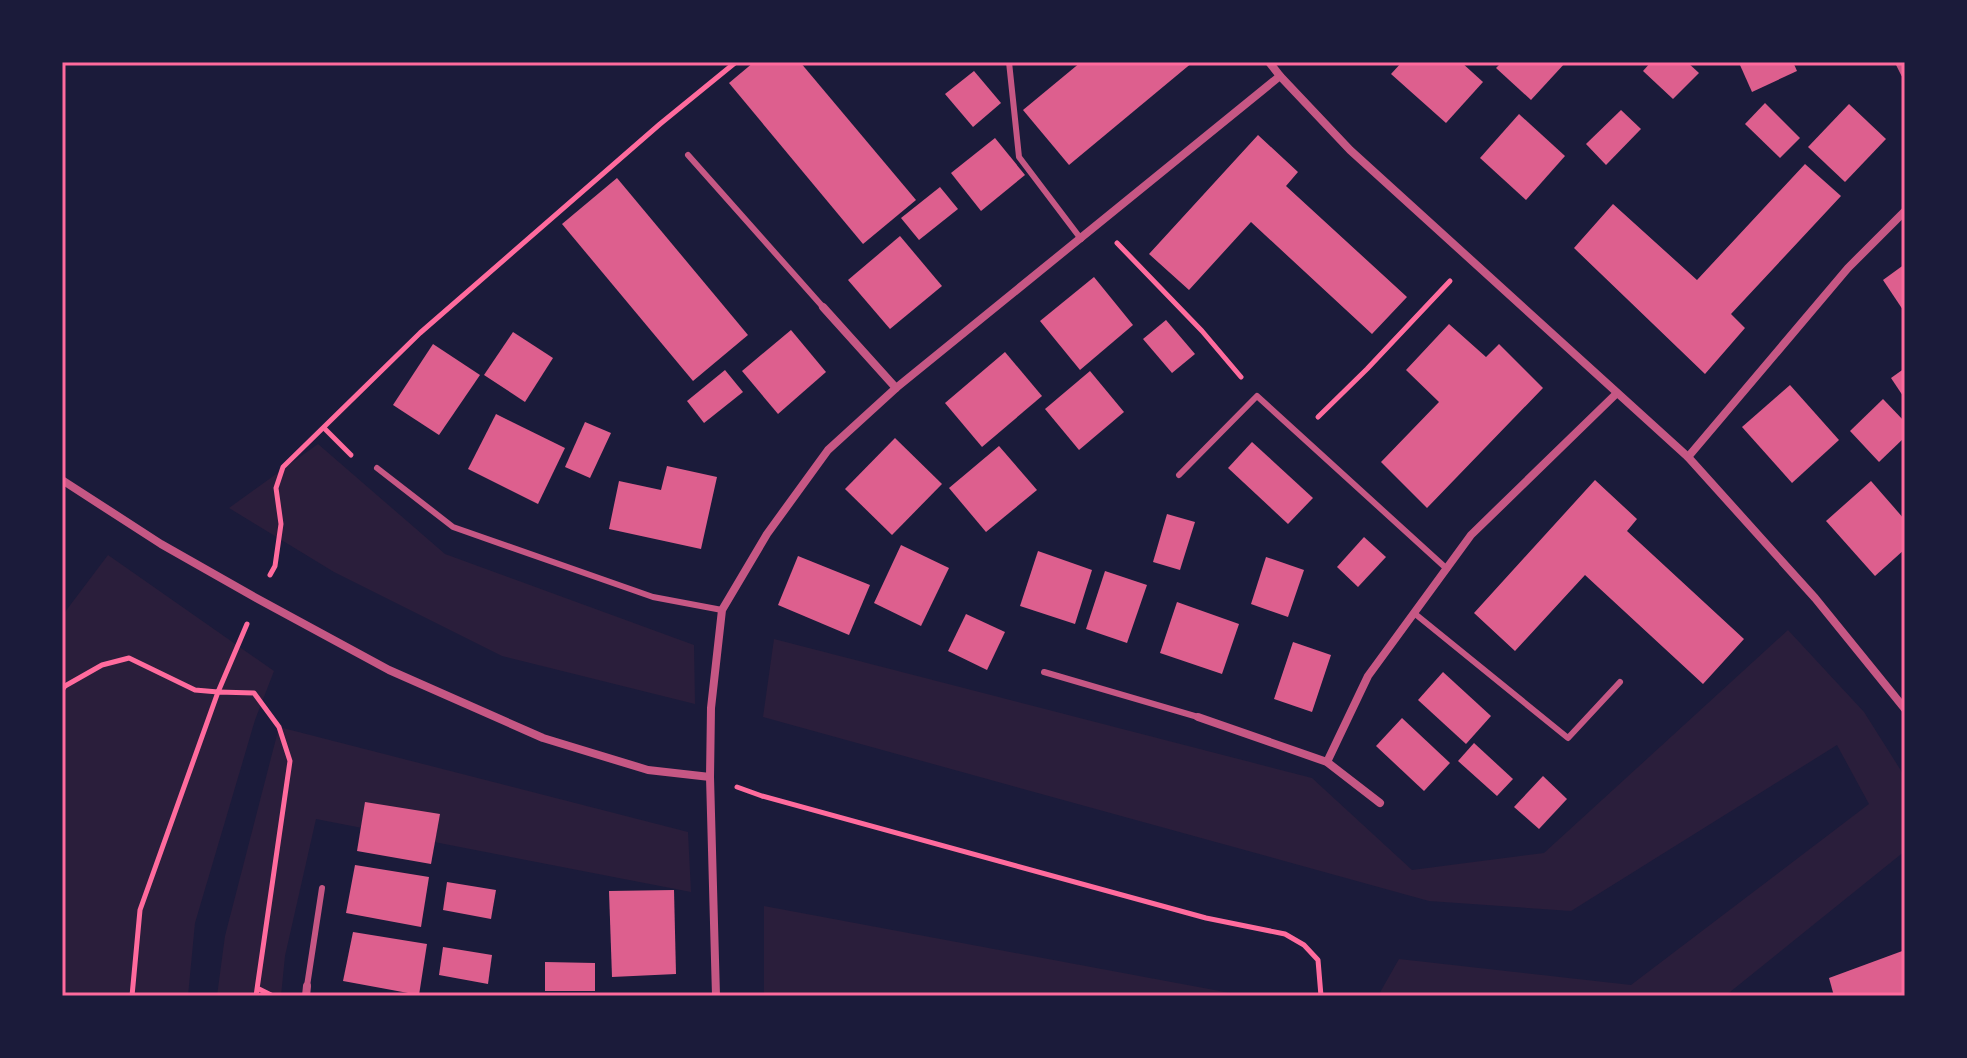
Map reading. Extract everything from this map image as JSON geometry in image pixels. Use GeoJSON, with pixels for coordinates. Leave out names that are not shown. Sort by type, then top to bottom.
{"type":"FeatureCollection","features":[{"type":"Feature","properties":{"kind":"street"},"geometry":{"type":"LineString","coordinates":[[1269,62],[1350,150],[1688,457],[1815,598],[1905,709]]}},
{"type":"Feature","properties":{"kind":"street"},"geometry":{"type":"LineString","coordinates":[[1899,62],[1905,74]]}},
{"type":"Feature","properties":{"kind":"street"},"geometry":{"type":"LineString","coordinates":[[716,996],[711,708],[722,610],[767,534],[828,450],[896,388],[1280,76]]}},
{"type":"Feature","properties":{"kind":"street"},"geometry":{"type":"LineString","coordinates":[[1688,457],[1848,268],[1905,211]]}},
{"type":"Feature","properties":{"kind":"street"},"geometry":{"type":"LineString","coordinates":[[823,307],[896,388]]}},
{"type":"Feature","properties":{"kind":"street"},"geometry":{"type":"LineString","coordinates":[[1327,762],[1368,676],[1471,535],[1617,393]]}},
{"type":"Feature","properties":{"kind":"street"},"geometry":{"type":"LineString","coordinates":[[62,480],[161,544],[389,670],[543,738],[648,770],[710,777]]}},
{"type":"Feature","properties":{"kind":"street"},"geometry":{"type":"LineString","coordinates":[[1198,717],[1327,762],[1380,803]]}},
{"type":"Feature","properties":{"kind":"lane"},"geometry":{"type":"LineString","coordinates":[[1009,62],[1019,157],[1081,239]]}},
{"type":"Feature","properties":{"kind":"lane"},"geometry":{"type":"LineString","coordinates":[[688,155],[823,307]]}},
{"type":"Feature","properties":{"kind":"lane"},"geometry":{"type":"LineString","coordinates":[[1179,475],[1257,396],[1447,569]]}},
{"type":"Feature","properties":{"kind":"lane"},"geometry":{"type":"LineString","coordinates":[[377,468],[453,527],[653,597],[722,610]]}},
{"type":"Feature","properties":{"kind":"lane"},"geometry":{"type":"LineString","coordinates":[[1414,613],[1568,738],[1620,682]]}},
{"type":"Feature","properties":{"kind":"lane"},"geometry":{"type":"LineString","coordinates":[[1044,672],[1198,717]]}},
{"type":"Feature","properties":{"kind":"lane"},"geometry":{"type":"LineString","coordinates":[[307,991],[322,888]]}},
{"type":"Feature","properties":{"kind":"path"},"geometry":{"type":"LineString","coordinates":[[132,996],[140,910],[218,692],[275,566],[281,524],[276,488],[283,467],[420,333],[660,124],[736,62]]}},
{"type":"Feature","properties":{"kind":"path"},"geometry":{"type":"LineString","coordinates":[[1098,225],[1202,331],[1257,396]]}},
{"type":"Feature","properties":{"kind":"path"},"geometry":{"type":"LineString","coordinates":[[1300,434],[1472,259]]}},
{"type":"Feature","properties":{"kind":"path"},"geometry":{"type":"LineString","coordinates":[[324,428],[348,454],[377,468]]}},
{"type":"Feature","properties":{"kind":"path"},"geometry":{"type":"LineString","coordinates":[[62,690],[102,665],[129,658],[195,690],[254,693],[279,727],[290,761],[256,996]]}},
{"type":"Feature","properties":{"kind":"path"},"geometry":{"type":"LineString","coordinates":[[710,777],[762,796],[1191,914],[1285,934],[1304,945],[1318,960],[1321,996]]}},
{"type":"Feature","properties":{"kind":"path"},"geometry":{"type":"LineString","coordinates":[[259,989],[273,996]]}},
{"type":"Feature","properties":{"kind":"shaded area"},"geometry":{"type":"Polygon","coordinates":[[[318,444],[445,554],[694,645],[695,704],[502,656],[334,572],[229,508],[318,444]]]}},
{"type":"Feature","properties":{"kind":"shaded area"},"geometry":{"type":"Polygon","coordinates":[[[108,555],[274,671],[255,720],[195,923],[188,996],[62,996],[62,616],[108,555]]]}},
{"type":"Feature","properties":{"kind":"shaded area"},"geometry":{"type":"Polygon","coordinates":[[[1788,630],[1864,712],[1905,777],[1905,851],[1725,996],[1378,996],[1399,959],[1631,985],[1869,804],[1837,745],[1571,911],[1429,901],[763,717],[774,639],[1312,778],[1412,870],[1544,853],[1788,630]]]}},
{"type":"Feature","properties":{"kind":"shaded area"},"geometry":{"type":"Polygon","coordinates":[[[279,727],[688,832],[691,892],[316,819],[285,956],[281,996],[217,996],[225,936],[279,727]]]}},
{"type":"Feature","properties":{"kind":"shaded area"},"geometry":{"type":"Polygon","coordinates":[[[764,906],[1241,995],[1241,996],[764,996],[764,906]]]}},
{"type":"Feature","properties":{"kind":"building"},"geometry":{"type":"Polygon","coordinates":[[[754,62],[800,62],[916,200],[863,244],[729,83],[754,62]]]}},
{"type":"Feature","properties":{"kind":"building"},"geometry":{"type":"Polygon","coordinates":[[[1081,62],[1193,62],[1069,165],[1023,110],[1081,62]]]}},
{"type":"Feature","properties":{"kind":"building"},"geometry":{"type":"Polygon","coordinates":[[[1402,62],[1461,62],[1483,82],[1446,123],[1391,74],[1402,62]]]}},
{"type":"Feature","properties":{"kind":"building"},"geometry":{"type":"Polygon","coordinates":[[[1502,62],[1566,62],[1531,100],[1496,68],[1502,62]]]}},
{"type":"Feature","properties":{"kind":"building"},"geometry":{"type":"Polygon","coordinates":[[[1651,62],[1687,62],[1699,73],[1673,99],[1643,71],[1651,62]]]}},
{"type":"Feature","properties":{"kind":"building"},"geometry":{"type":"Polygon","coordinates":[[[1748,62],[1793,62],[1797,71],[1752,92],[1740,65],[1748,62]]]}},
{"type":"Feature","properties":{"kind":"building"},"geometry":{"type":"Polygon","coordinates":[[[974,71],[1001,103],[973,127],[945,94],[974,71]]]}},
{"type":"Feature","properties":{"kind":"building"},"geometry":{"type":"Polygon","coordinates":[[[1765,103],[1800,138],[1780,158],[1745,124],[1765,103]]]}},
{"type":"Feature","properties":{"kind":"building"},"geometry":{"type":"Polygon","coordinates":[[[1849,104],[1886,139],[1845,182],[1808,147],[1849,104]]]}},
{"type":"Feature","properties":{"kind":"building"},"geometry":{"type":"Polygon","coordinates":[[[1621,110],[1641,129],[1606,165],[1586,144],[1621,110]]]}},
{"type":"Feature","properties":{"kind":"building"},"geometry":{"type":"Polygon","coordinates":[[[1519,114],[1565,156],[1526,200],[1480,158],[1519,114]]]}},
{"type":"Feature","properties":{"kind":"building"},"geometry":{"type":"Polygon","coordinates":[[[1258,135],[1298,172],[1286,186],[1407,297],[1372,334],[1251,222],[1189,290],[1149,254],[1258,135]]]}},
{"type":"Feature","properties":{"kind":"building"},"geometry":{"type":"Polygon","coordinates":[[[995,138],[1025,175],[981,211],[951,173],[995,138]]]}},
{"type":"Feature","properties":{"kind":"building"},"geometry":{"type":"Polygon","coordinates":[[[1805,164],[1841,196],[1731,314],[1745,328],[1705,374],[1574,248],[1613,204],[1697,280],[1805,164]]]}},
{"type":"Feature","properties":{"kind":"building"},"geometry":{"type":"Polygon","coordinates":[[[617,178],[748,335],[693,381],[562,224],[617,178]]]}},
{"type":"Feature","properties":{"kind":"building"},"geometry":{"type":"Polygon","coordinates":[[[940,187],[958,209],[919,240],[901,218],[940,187]]]}},
{"type":"Feature","properties":{"kind":"building"},"geometry":{"type":"Polygon","coordinates":[[[900,236],[942,286],[890,329],[848,280],[900,236]]]}},
{"type":"Feature","properties":{"kind":"building"},"geometry":{"type":"Polygon","coordinates":[[[1905,264],[1905,313],[1883,280],[1905,264]]]}},
{"type":"Feature","properties":{"kind":"building"},"geometry":{"type":"Polygon","coordinates":[[[1094,277],[1133,325],[1080,370],[1040,321],[1094,277]]]}},
{"type":"Feature","properties":{"kind":"building"},"geometry":{"type":"Polygon","coordinates":[[[1166,320],[1195,354],[1172,373],[1143,339],[1166,320]]]}},
{"type":"Feature","properties":{"kind":"building"},"geometry":{"type":"Polygon","coordinates":[[[1449,324],[1486,357],[1499,344],[1543,388],[1427,508],[1381,462],[1439,402],[1406,370],[1449,324]]]}},
{"type":"Feature","properties":{"kind":"building"},"geometry":{"type":"Polygon","coordinates":[[[791,330],[826,372],[778,414],[742,371],[791,330]]]}},
{"type":"Feature","properties":{"kind":"building"},"geometry":{"type":"Polygon","coordinates":[[[513,332],[553,358],[525,402],[484,375],[513,332]]]}},
{"type":"Feature","properties":{"kind":"building"},"geometry":{"type":"Polygon","coordinates":[[[433,344],[480,375],[439,435],[393,405],[433,344]]]}},
{"type":"Feature","properties":{"kind":"building"},"geometry":{"type":"Polygon","coordinates":[[[1005,352],[1042,396],[982,447],[945,403],[1005,352]]]}},
{"type":"Feature","properties":{"kind":"building"},"geometry":{"type":"Polygon","coordinates":[[[1905,368],[1905,399],[1891,378],[1905,368]]]}},
{"type":"Feature","properties":{"kind":"building"},"geometry":{"type":"Polygon","coordinates":[[[725,370],[743,392],[704,423],[687,401],[725,370]]]}},
{"type":"Feature","properties":{"kind":"building"},"geometry":{"type":"Polygon","coordinates":[[[1090,371],[1124,412],[1079,450],[1045,409],[1090,371]]]}},
{"type":"Feature","properties":{"kind":"building"},"geometry":{"type":"Polygon","coordinates":[[[1790,385],[1839,440],[1792,483],[1742,427],[1790,385]]]}},
{"type":"Feature","properties":{"kind":"building"},"geometry":{"type":"Polygon","coordinates":[[[1883,399],[1905,422],[1905,437],[1879,462],[1850,431],[1883,399]]]}},
{"type":"Feature","properties":{"kind":"building"},"geometry":{"type":"Polygon","coordinates":[[[496,414],[565,448],[538,504],[468,469],[496,414]]]}},
{"type":"Feature","properties":{"kind":"building"},"geometry":{"type":"Polygon","coordinates":[[[585,422],[611,433],[590,478],[565,467],[585,422]]]}},
{"type":"Feature","properties":{"kind":"building"},"geometry":{"type":"Polygon","coordinates":[[[895,438],[942,484],[892,535],[845,489],[895,438]]]}},
{"type":"Feature","properties":{"kind":"building"},"geometry":{"type":"Polygon","coordinates":[[[1252,442],[1313,498],[1288,524],[1228,468],[1252,442]]]}},
{"type":"Feature","properties":{"kind":"building"},"geometry":{"type":"Polygon","coordinates":[[[999,446],[1037,490],[986,532],[949,488],[999,446]]]}},
{"type":"Feature","properties":{"kind":"building"},"geometry":{"type":"Polygon","coordinates":[[[667,466],[717,477],[701,549],[609,529],[619,481],[661,490],[667,466]]]}},
{"type":"Feature","properties":{"kind":"building"},"geometry":{"type":"Polygon","coordinates":[[[1595,480],[1637,519],[1627,531],[1744,639],[1703,684],[1585,575],[1515,651],[1474,613],[1595,480]]]}},
{"type":"Feature","properties":{"kind":"building"},"geometry":{"type":"Polygon","coordinates":[[[1871,481],[1905,520],[1905,549],[1875,576],[1826,521],[1871,481]]]}},
{"type":"Feature","properties":{"kind":"building"},"geometry":{"type":"Polygon","coordinates":[[[1167,514],[1195,522],[1180,570],[1153,562],[1167,514]]]}},
{"type":"Feature","properties":{"kind":"building"},"geometry":{"type":"Polygon","coordinates":[[[1364,537],[1386,557],[1358,587],[1337,567],[1364,537]]]}},
{"type":"Feature","properties":{"kind":"building"},"geometry":{"type":"Polygon","coordinates":[[[901,545],[949,568],[921,626],[874,603],[901,545]]]}},
{"type":"Feature","properties":{"kind":"building"},"geometry":{"type":"Polygon","coordinates":[[[1038,551],[1092,570],[1075,624],[1020,606],[1038,551]]]}},
{"type":"Feature","properties":{"kind":"building"},"geometry":{"type":"Polygon","coordinates":[[[798,556],[870,585],[849,635],[778,605],[798,556]]]}},
{"type":"Feature","properties":{"kind":"building"},"geometry":{"type":"Polygon","coordinates":[[[1266,557],[1304,570],[1288,617],[1251,604],[1266,557]]]}},
{"type":"Feature","properties":{"kind":"building"},"geometry":{"type":"Polygon","coordinates":[[[1105,571],[1147,585],[1127,643],[1086,629],[1105,571]]]}},
{"type":"Feature","properties":{"kind":"building"},"geometry":{"type":"Polygon","coordinates":[[[1177,602],[1239,624],[1222,674],[1160,653],[1177,602]]]}},
{"type":"Feature","properties":{"kind":"building"},"geometry":{"type":"Polygon","coordinates":[[[966,614],[1005,632],[987,670],[948,651],[966,614]]]}},
{"type":"Feature","properties":{"kind":"building"},"geometry":{"type":"Polygon","coordinates":[[[1293,642],[1331,655],[1312,712],[1274,699],[1293,642]]]}},
{"type":"Feature","properties":{"kind":"building"},"geometry":{"type":"Polygon","coordinates":[[[1443,672],[1491,716],[1466,744],[1418,700],[1443,672]]]}},
{"type":"Feature","properties":{"kind":"building"},"geometry":{"type":"Polygon","coordinates":[[[1402,718],[1450,763],[1424,791],[1376,746],[1402,718]]]}},
{"type":"Feature","properties":{"kind":"building"},"geometry":{"type":"Polygon","coordinates":[[[1474,743],[1513,779],[1497,796],[1458,761],[1474,743]]]}},
{"type":"Feature","properties":{"kind":"building"},"geometry":{"type":"Polygon","coordinates":[[[1543,776],[1567,799],[1539,829],[1514,807],[1543,776]]]}},
{"type":"Feature","properties":{"kind":"building"},"geometry":{"type":"Polygon","coordinates":[[[365,802],[440,814],[431,864],[357,851],[365,802]]]}},
{"type":"Feature","properties":{"kind":"building"},"geometry":{"type":"Polygon","coordinates":[[[355,865],[429,877],[421,927],[346,913],[355,865]]]}},
{"type":"Feature","properties":{"kind":"building"},"geometry":{"type":"Polygon","coordinates":[[[447,882],[496,890],[491,919],[443,910],[447,882]]]}},
{"type":"Feature","properties":{"kind":"building"},"geometry":{"type":"Polygon","coordinates":[[[674,890],[676,974],[612,977],[609,891],[674,890]]]}},
{"type":"Feature","properties":{"kind":"building"},"geometry":{"type":"Polygon","coordinates":[[[353,932],[427,944],[419,995],[343,981],[353,932]]]}},
{"type":"Feature","properties":{"kind":"building"},"geometry":{"type":"Polygon","coordinates":[[[443,947],[492,955],[488,984],[439,975],[443,947]]]}},
{"type":"Feature","properties":{"kind":"building"},"geometry":{"type":"Polygon","coordinates":[[[1905,950],[1905,996],[1834,996],[1829,978],[1905,950]]]}},
{"type":"Feature","properties":{"kind":"building"},"geometry":{"type":"Polygon","coordinates":[[[545,962],[595,963],[595,991],[545,991],[545,962]]]}}]}
